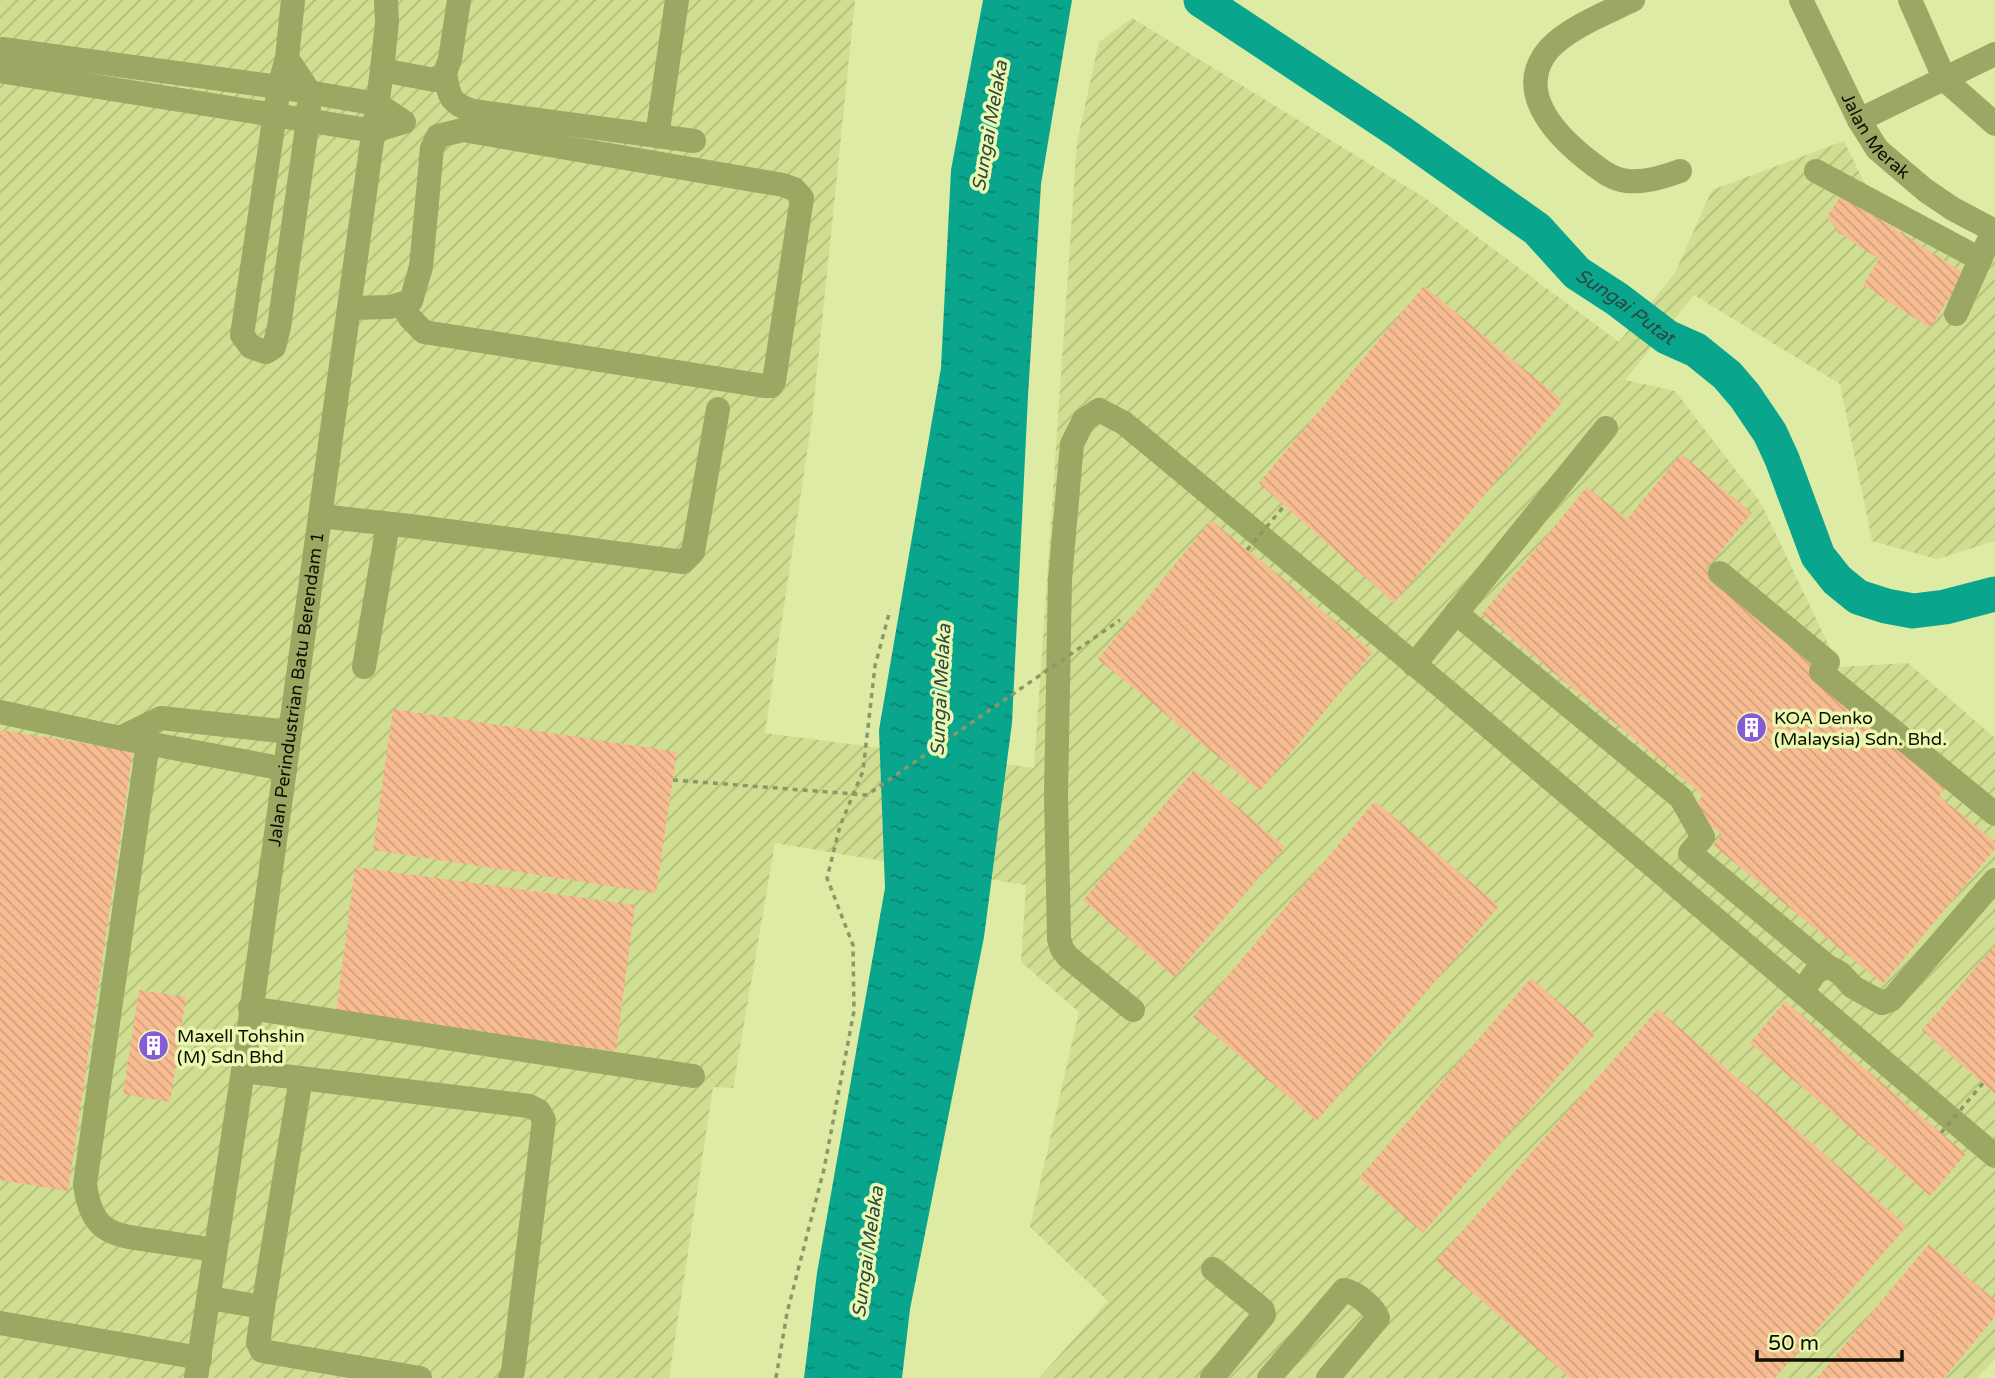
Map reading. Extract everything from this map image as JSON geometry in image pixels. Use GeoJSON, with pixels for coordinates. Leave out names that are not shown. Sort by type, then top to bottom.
{"type":"FeatureCollection","features":[{"type":"Feature","properties":{"kind":"street"},"geometry":{"type":"LineString","coordinates":[[287,58],[310,93],[309,120],[279,327],[274,347],[266,352],[250,347],[242,335],[279,87],[287,58],[293,0]]}},
{"type":"Feature","properties":{"kind":"street","name":"Jalan Perindustrian Batu Berendam 1"},"geometry":{"type":"LineString","coordinates":[[197,1368],[243,1071],[374,131],[387,22],[386,0]]}},
{"type":"Feature","properties":{"kind":"street"},"geometry":{"type":"LineString","coordinates":[[382,70],[434,80],[444,73],[450,59],[459,0]]}},
{"type":"Feature","properties":{"kind":"street"},"geometry":{"type":"LineString","coordinates":[[657,136],[677,0]]}},
{"type":"Feature","properties":{"kind":"street"},"geometry":{"type":"LineString","coordinates":[[1633,0],[1562,38],[1549,50],[1537,79],[1541,110],[1563,140],[1608,176],[1628,181],[1665,177],[1680,171]]}},
{"type":"Feature","properties":{"kind":"street","name":"Jalan Merak"},"geometry":{"type":"LineString","coordinates":[[1801,0],[1859,120],[1877,149],[1900,170],[1953,209],[1994,231]]}},
{"type":"Feature","properties":{"kind":"street"},"geometry":{"type":"LineString","coordinates":[[1910,0],[1945,80],[1995,124]]}},
{"type":"Feature","properties":{"kind":"street"},"geometry":{"type":"LineString","coordinates":[[0,53],[2,49],[279,87],[377,104],[404,122],[420,126],[438,136],[463,130],[600,152],[783,185],[793,189],[802,198],[774,381],[771,386],[424,332],[410,318],[402,303]]}},
{"type":"Feature","properties":{"kind":"street"},"geometry":{"type":"LineString","coordinates":[[1859,120],[1995,54]]}},
{"type":"Feature","properties":{"kind":"street"},"geometry":{"type":"LineString","coordinates":[[0,71],[374,131],[404,122]]}},
{"type":"Feature","properties":{"kind":"street"},"geometry":{"type":"LineString","coordinates":[[444,73],[449,97],[459,107],[473,111],[694,141]]}},
{"type":"Feature","properties":{"kind":"street"},"geometry":{"type":"LineString","coordinates":[[349,308],[390,307],[411,301],[421,267],[432,148],[438,136]]}},
{"type":"Feature","properties":{"kind":"street"},"geometry":{"type":"LineString","coordinates":[[1816,172],[1980,259]]}},
{"type":"Feature","properties":{"kind":"street"},"geometry":{"type":"LineString","coordinates":[[1956,314],[1994,231]]}},
{"type":"Feature","properties":{"kind":"street"},"geometry":{"type":"LineString","coordinates":[[320,516],[683,562],[693,552],[718,409]]}},
{"type":"Feature","properties":{"kind":"street"},"geometry":{"type":"LineString","coordinates":[[1133,1010],[1068,957],[1059,939],[1056,794],[1060,579],[1072,444],[1084,420],[1098,410],[1124,423],[1995,1156]]}},
{"type":"Feature","properties":{"kind":"street"},"geometry":{"type":"LineString","coordinates":[[1414,665],[1606,428]]}},
{"type":"Feature","properties":{"kind":"street"},"geometry":{"type":"LineString","coordinates":[[364,667],[388,524]]}},
{"type":"Feature","properties":{"kind":"street"},"geometry":{"type":"LineString","coordinates":[[1720,573],[1828,662],[1821,672],[1995,814]]}},
{"type":"Feature","properties":{"kind":"street"},"geometry":{"type":"LineString","coordinates":[[1456,613],[1681,798],[1703,837],[1690,853],[1827,966],[1840,973],[1853,987],[1882,1003],[1892,999],[1995,880]]}},
{"type":"Feature","properties":{"kind":"street"},"geometry":{"type":"LineString","coordinates":[[0,712],[285,769]]}},
{"type":"Feature","properties":{"kind":"street"},"geometry":{"type":"LineString","coordinates":[[120,738],[161,718],[290,732]]}},
{"type":"Feature","properties":{"kind":"street"},"geometry":{"type":"LineString","coordinates":[[148,743],[85,1184],[92,1213],[101,1226],[116,1235],[215,1250]]}},
{"type":"Feature","properties":{"kind":"street"},"geometry":{"type":"LineString","coordinates":[[1802,992],[1815,973],[1827,966]]}},
{"type":"Feature","properties":{"kind":"street"},"geometry":{"type":"LineString","coordinates":[[250,1008],[693,1076]]}},
{"type":"Feature","properties":{"kind":"street"},"geometry":{"type":"LineString","coordinates":[[243,1071],[528,1106],[539,1111],[544,1120],[510,1378]]}},
{"type":"Feature","properties":{"kind":"street"},"geometry":{"type":"LineString","coordinates":[[301,1078],[258,1343],[262,1351],[421,1378]]}},
{"type":"Feature","properties":{"kind":"street"},"geometry":{"type":"LineString","coordinates":[[1212,1378],[1264,1315],[1263,1310],[1213,1269]]}},
{"type":"Feature","properties":{"kind":"street"},"geometry":{"type":"LineString","coordinates":[[1269,1378],[1344,1290],[1350,1291],[1376,1312],[1378,1318],[1328,1378]]}},
{"type":"Feature","properties":{"kind":"street"},"geometry":{"type":"LineString","coordinates":[[209,1298],[263,1307]]}},
{"type":"Feature","properties":{"kind":"street"},"geometry":{"type":"LineString","coordinates":[[0,1323],[197,1368]]}},
{"type":"Feature","properties":{"kind":"path"},"geometry":{"type":"LineString","coordinates":[[1247,550],[1285,505]]}},
{"type":"Feature","properties":{"kind":"path"},"geometry":{"type":"LineString","coordinates":[[776,1378],[787,1313],[824,1169],[854,1011],[853,945],[827,878],[841,826],[863,771],[875,666],[890,610]]}},
{"type":"Feature","properties":{"kind":"path"},"geometry":{"type":"LineString","coordinates":[[673,780],[867,795],[1120,620]]}},
{"type":"Feature","properties":{"kind":"path"},"geometry":{"type":"LineString","coordinates":[[1941,1133],[1984,1082]]}},
{"type":"Feature","properties":{"kind":"shaded area"},"geometry":{"type":"Polygon","coordinates":[[[0,0],[855,0],[812,419],[765,733],[1034,768],[1077,142],[1099,42],[1132,18],[1425,198],[1619,342],[1675,273],[1712,190],[1844,141],[1868,190],[1995,258],[1995,541],[1937,559],[1872,541],[1840,384],[1694,295],[1625,380],[1675,391],[1761,503],[1839,667],[1908,663],[1995,738],[1995,1359],[1977,1378],[1039,1378],[1108,1301],[1030,1227],[1079,1012],[1021,962],[1026,885],[775,843],[733,1088],[713,1087],[669,1378],[0,1378],[0,0]]]}},
{"type":"Feature","properties":{"kind":"water","name":"Sungai Melaka"},"geometry":{"type":"Polygon","coordinates":[[[983,0],[1072,0],[1041,184],[1012,723],[984,937],[910,1309],[902,1378],[804,1378],[817,1273],[885,888],[879,730],[941,368],[951,170],[983,0]]]}},
{"type":"Feature","properties":{"kind":"building"},"geometry":{"type":"Polygon","coordinates":[[[1842,194],[1965,274],[1930,328],[1863,285],[1879,259],[1839,233],[1827,217],[1842,194]]]}},
{"type":"Feature","properties":{"kind":"building"},"geometry":{"type":"Polygon","coordinates":[[[1424,286],[1563,401],[1394,603],[1259,483],[1424,286]]]}},
{"type":"Feature","properties":{"kind":"building","name":"KOA Denko (Malaysia) Sdn. Bhd."},"geometry":{"type":"Polygon","coordinates":[[[1681,454],[1752,513],[1706,569],[1820,662],[1949,784],[1939,796],[1995,842],[1995,849],[1883,984],[1713,845],[1722,835],[1691,810],[1703,795],[1482,614],[1587,487],[1627,519],[1681,454]]]}},
{"type":"Feature","properties":{"kind":"building"},"geometry":{"type":"Polygon","coordinates":[[[1211,520],[1373,652],[1260,791],[1098,659],[1211,520]]]}},
{"type":"Feature","properties":{"kind":"building"},"geometry":{"type":"Polygon","coordinates":[[[393,709],[677,752],[656,893],[373,850],[393,709]]]}},
{"type":"Feature","properties":{"kind":"building"},"geometry":{"type":"Polygon","coordinates":[[[0,730],[133,751],[68,1191],[0,1180],[0,730]]]}},
{"type":"Feature","properties":{"kind":"building"},"geometry":{"type":"Polygon","coordinates":[[[1194,770],[1285,847],[1174,977],[1083,900],[1194,770]]]}},
{"type":"Feature","properties":{"kind":"building"},"geometry":{"type":"Polygon","coordinates":[[[1375,801],[1499,906],[1317,1121],[1193,1017],[1375,801]]]}},
{"type":"Feature","properties":{"kind":"building"},"geometry":{"type":"Polygon","coordinates":[[[355,867],[635,905],[616,1051],[336,1013],[355,867]]]}},
{"type":"Feature","properties":{"kind":"building"},"geometry":{"type":"Polygon","coordinates":[[[1995,945],[1995,1094],[1922,1030],[1995,945]]]}},
{"type":"Feature","properties":{"kind":"building"},"geometry":{"type":"Polygon","coordinates":[[[1531,978],[1595,1034],[1423,1233],[1359,1178],[1531,978]]]}},
{"type":"Feature","properties":{"kind":"building","name":"Maxell Tohshin (M) Sdn Bhd"},"geometry":{"type":"Polygon","coordinates":[[[139,990],[186,997],[170,1102],[123,1094],[139,990]]]}},
{"type":"Feature","properties":{"kind":"building"},"geometry":{"type":"Polygon","coordinates":[[[1785,1001],[1966,1154],[1930,1196],[1750,1043],[1785,1001]]]}},
{"type":"Feature","properties":{"kind":"building"},"geometry":{"type":"Polygon","coordinates":[[[1658,1009],[1907,1226],[1775,1378],[1570,1378],[1436,1261],[1658,1009]]]}},
{"type":"Feature","properties":{"kind":"building"},"geometry":{"type":"Polygon","coordinates":[[[1929,1244],[1995,1300],[1995,1317],[1944,1378],[1817,1378],[1929,1244]]]}},
{"type":"Feature","properties":{"kind":"waterway","name":"Sungai Putat"},"geometry":{"type":"LineString","coordinates":[[1201,0],[1400,132],[1537,229],[1577,273],[1667,337],[1696,350],[1727,375],[1770,433],[1818,556],[1837,580],[1858,597],[1913,611],[1945,607],[1995,594]]}},
{"type":"Feature","properties":{"kind":"place","name":"KOA Denko (Malaysia) Sdn. Bhd."},"geometry":{"type":"Point","coordinates":[1751,728]}},
{"type":"Feature","properties":{"kind":"place","name":"Maxell Tohshin (M) Sdn Bhd"},"geometry":{"type":"Point","coordinates":[154,1046]}}]}
